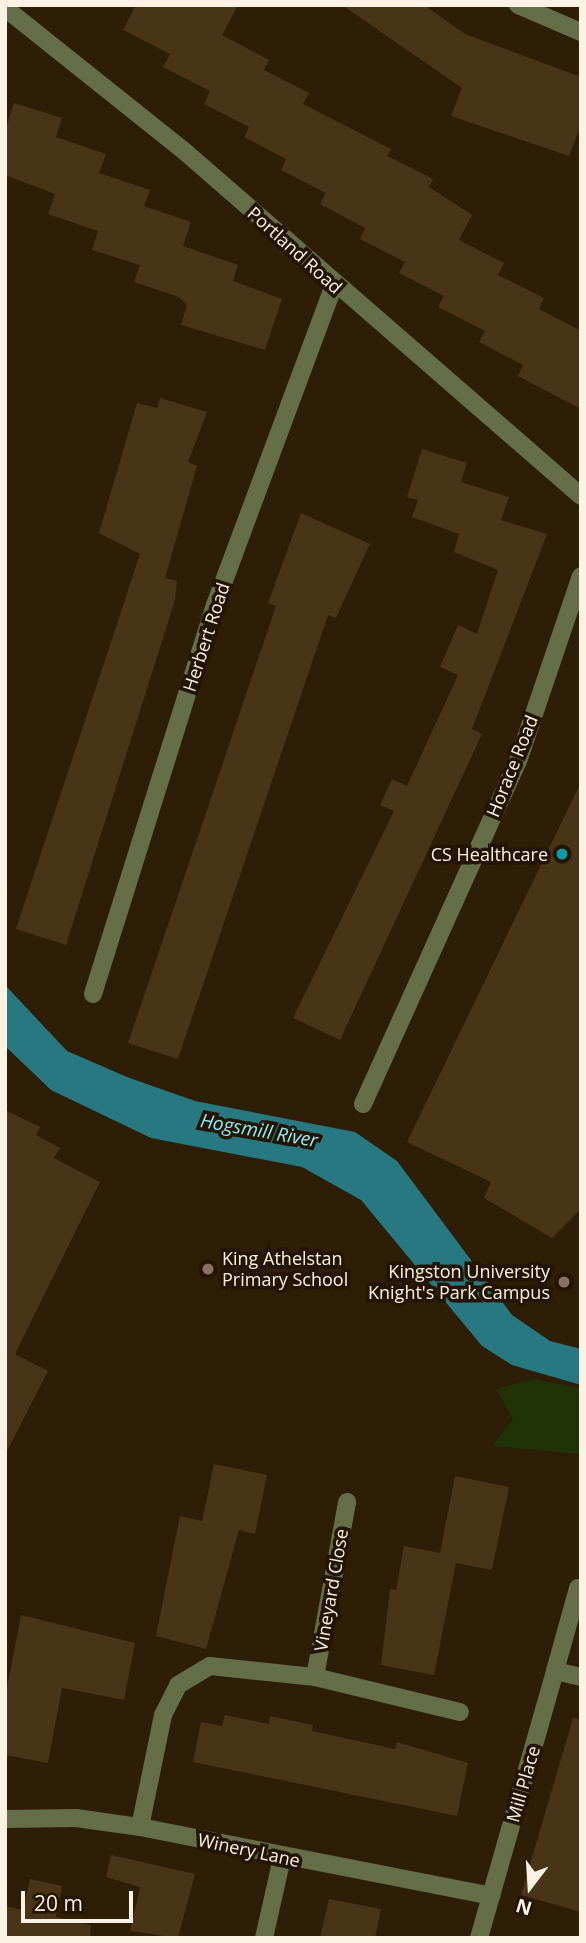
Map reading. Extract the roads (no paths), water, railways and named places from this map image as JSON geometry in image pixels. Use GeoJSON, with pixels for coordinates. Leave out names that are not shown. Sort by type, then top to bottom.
{"type":"FeatureCollection","features":[{"type":"Feature","properties":{"kind":"street"},"geometry":{"type":"LineString","coordinates":[[518,5],[581,32]]}},
{"type":"Feature","properties":{"kind":"street","name":"Portland Road"},"geometry":{"type":"LineString","coordinates":[[5,8],[183,150],[334,285],[581,496]]}},
{"type":"Feature","properties":{"kind":"street","name":"Herbert Road"},"geometry":{"type":"LineString","coordinates":[[93,993],[215,605],[334,285]]}},
{"type":"Feature","properties":{"kind":"street","name":"Horace Road"},"geometry":{"type":"LineString","coordinates":[[363,1104],[519,758],[581,576]]}},
{"type":"Feature","properties":{"kind":"street","name":"Vineyard Close"},"geometry":{"type":"LineString","coordinates":[[314,1677],[347,1502]]}},
{"type":"Feature","properties":{"kind":"street","name":"Mill Place"},"geometry":{"type":"LineString","coordinates":[[479,1938],[578,1588]]}},
{"type":"Feature","properties":{"kind":"street"},"geometry":{"type":"LineString","coordinates":[[140,1827],[163,1715],[178,1685],[210,1666],[314,1677],[460,1712]]}},
{"type":"Feature","properties":{"kind":"street"},"geometry":{"type":"LineString","coordinates":[[555,1671],[581,1677]]}},
{"type":"Feature","properties":{"kind":"street","name":"Winery Lane"},"geometry":{"type":"LineString","coordinates":[[5,1819],[76,1818],[140,1827],[282,1858],[491,1896]]}},
{"type":"Feature","properties":{"kind":"street"},"geometry":{"type":"LineString","coordinates":[[264,1938],[282,1858]]}},
{"type":"Feature","properties":{"kind":"water","name":"Hogsmill River"},"geometry":{"type":"Polygon","coordinates":[[[5,985],[67,1051],[127,1077],[195,1101],[355,1132],[397,1161],[512,1315],[550,1341],[581,1349],[581,1385],[512,1365],[482,1346],[361,1200],[302,1167],[151,1138],[51,1090],[5,1046],[5,985]]]}},
{"type":"Feature","properties":{"kind":"place","name":"CS Healthcare"},"geometry":{"type":"Point","coordinates":[562,854]}},
{"type":"Feature","properties":{"kind":"place","name":"King Athelstan Primary School"},"geometry":{"type":"Point","coordinates":[208,1269]}},
{"type":"Feature","properties":{"kind":"place","name":"Kingston University Knight's Park Campus"},"geometry":{"type":"Point","coordinates":[564,1282]}}]}
